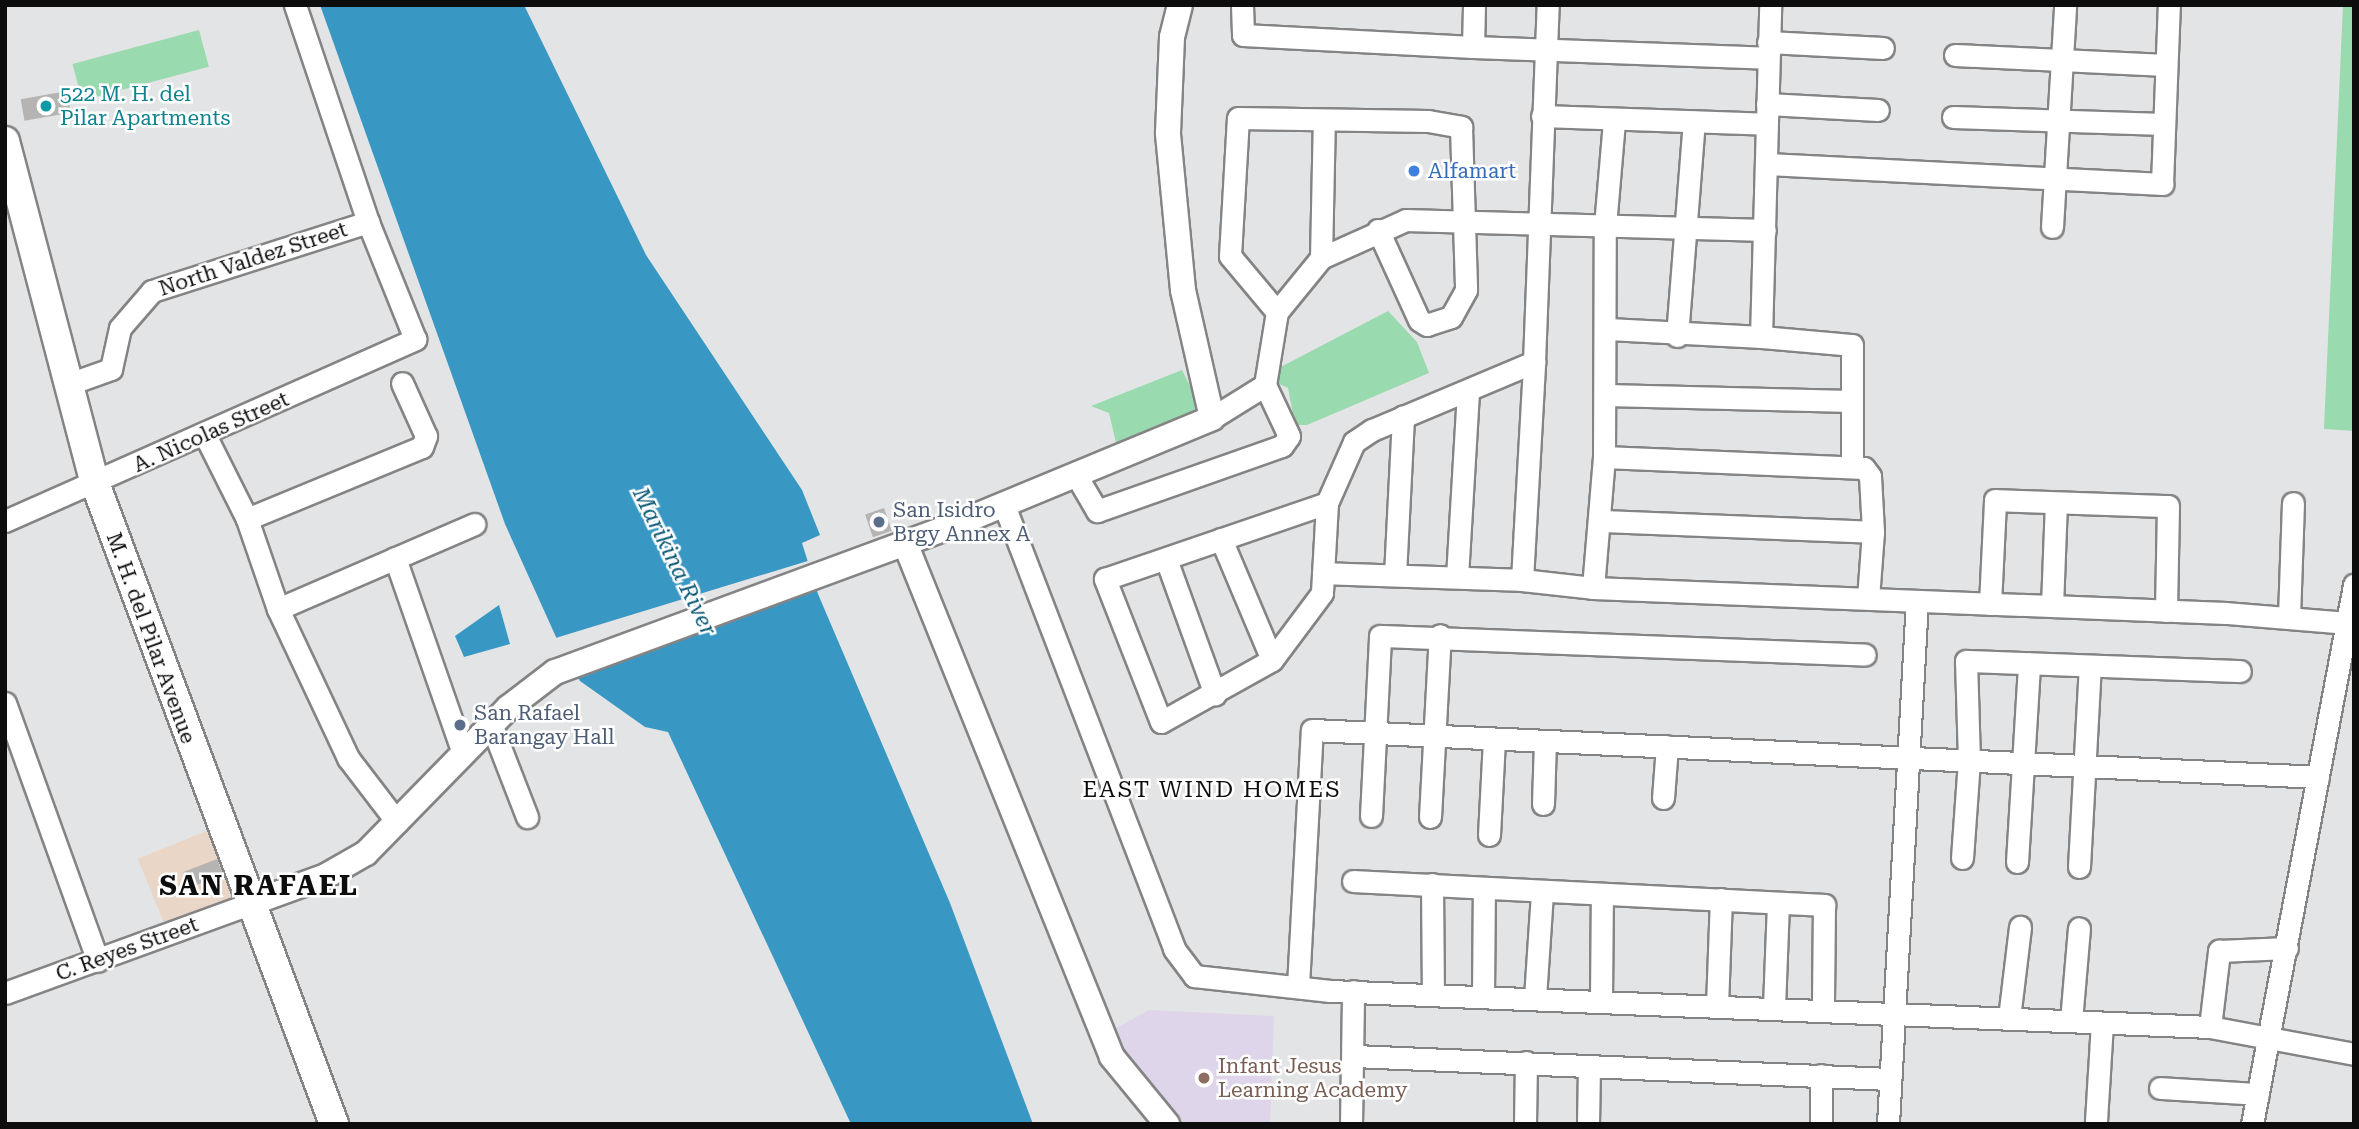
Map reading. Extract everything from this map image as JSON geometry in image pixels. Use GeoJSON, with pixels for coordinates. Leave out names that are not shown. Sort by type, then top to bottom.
{"type":"FeatureCollection","features":[{"type":"Feature","properties":{"kind":"main road","name":"M. H. del Pilar Avenue"},"geometry":{"type":"LineString","coordinates":[[5,141],[66,386],[95,483],[249,904],[334,1124]]}},
{"type":"Feature","properties":{"kind":"street"},"geometry":{"type":"LineString","coordinates":[[295,5],[368,222]]}},
{"type":"Feature","properties":{"kind":"street"},"geometry":{"type":"LineString","coordinates":[[1180,5],[1172,37],[1168,133],[1183,290],[1212,418]]}},
{"type":"Feature","properties":{"kind":"street"},"geometry":{"type":"LineString","coordinates":[[1242,5],[1243,35],[1473,47],[1546,54],[1884,48]]}},
{"type":"Feature","properties":{"kind":"street"},"geometry":{"type":"LineString","coordinates":[[1473,47],[1474,5]]}},
{"type":"Feature","properties":{"kind":"street"},"geometry":{"type":"LineString","coordinates":[[1522,580],[1534,362],[1548,5]]}},
{"type":"Feature","properties":{"kind":"street"},"geometry":{"type":"LineString","coordinates":[[1761,337],[1768,164],[1767,50],[1770,5]]}},
{"type":"Feature","properties":{"kind":"street"},"geometry":{"type":"LineString","coordinates":[[2052,227],[2065,5]]}},
{"type":"Feature","properties":{"kind":"street"},"geometry":{"type":"LineString","coordinates":[[1768,164],[2162,184],[2169,5]]}},
{"type":"Feature","properties":{"kind":"street"},"geometry":{"type":"LineString","coordinates":[[1955,55],[2166,65]]}},
{"type":"Feature","properties":{"kind":"street"},"geometry":{"type":"LineString","coordinates":[[1542,116],[1614,121],[1694,122],[1767,114],[1878,110]]}},
{"type":"Feature","properties":{"kind":"street"},"geometry":{"type":"LineString","coordinates":[[1277,312],[1230,256],[1234,124],[1245,115],[1324,120],[1451,122],[1461,127],[1464,302],[1451,317],[1427,325],[1413,311],[1378,230]]}},
{"type":"Feature","properties":{"kind":"street"},"geometry":{"type":"LineString","coordinates":[[1953,117],[2164,124]]}},
{"type":"Feature","properties":{"kind":"street"},"geometry":{"type":"LineString","coordinates":[[1321,258],[1324,120]]}},
{"type":"Feature","properties":{"kind":"street"},"geometry":{"type":"LineString","coordinates":[[1593,588],[1601,521],[1604,457],[1609,329],[1605,226],[1614,121]]}},
{"type":"Feature","properties":{"kind":"street"},"geometry":{"type":"LineString","coordinates":[[1677,336],[1694,122]]}},
{"type":"Feature","properties":{"kind":"street"},"geometry":{"type":"LineString","coordinates":[[1076,475],[1097,511],[1282,446],[1289,436],[1265,385],[1277,312],[1321,258],[1378,230],[1406,220],[1765,230]]}},
{"type":"Feature","properties":{"kind":"street","name":"A. Nicolas Street"},"geometry":{"type":"LineString","coordinates":[[5,521],[205,435],[415,339],[368,222]]}},
{"type":"Feature","properties":{"kind":"street","name":"North Valdez Street"},"geometry":{"type":"LineString","coordinates":[[66,386],[111,369],[120,327],[152,291],[368,222]]}},
{"type":"Feature","properties":{"kind":"street"},"geometry":{"type":"LineString","coordinates":[[1609,329],[1677,336],[1850,342],[1852,465]]}},
{"type":"Feature","properties":{"kind":"street"},"geometry":{"type":"LineString","coordinates":[[1327,503],[1105,579],[1160,722],[1215,694],[1272,660],[1322,593],[1327,503],[1354,442],[1403,416],[1534,362]]}},
{"type":"Feature","properties":{"kind":"street"},"geometry":{"type":"LineString","coordinates":[[247,519],[422,447],[426,436],[402,383]]}},
{"type":"Feature","properties":{"kind":"street"},"geometry":{"type":"LineString","coordinates":[[249,904],[350,865],[397,822],[491,724],[555,672],[1004,505],[1212,418],[1265,385]]}},
{"type":"Feature","properties":{"kind":"street"},"geometry":{"type":"LineString","coordinates":[[1457,577],[1468,391]]}},
{"type":"Feature","properties":{"kind":"street"},"geometry":{"type":"LineString","coordinates":[[1606,395],[1852,401]]}},
{"type":"Feature","properties":{"kind":"street"},"geometry":{"type":"LineString","coordinates":[[1395,575],[1403,416]]}},
{"type":"Feature","properties":{"kind":"street"},"geometry":{"type":"LineString","coordinates":[[205,435],[247,519],[278,609],[348,758],[397,822]]}},
{"type":"Feature","properties":{"kind":"street"},"geometry":{"type":"LineString","coordinates":[[1604,457],[1852,465],[1870,476],[1873,532],[1868,598]]}},
{"type":"Feature","properties":{"kind":"street"},"geometry":{"type":"LineString","coordinates":[[1990,604],[1993,502],[2169,507],[2166,611]]}},
{"type":"Feature","properties":{"kind":"street"},"geometry":{"type":"LineString","coordinates":[[2052,606],[2056,503]]}},
{"type":"Feature","properties":{"kind":"street"},"geometry":{"type":"LineString","coordinates":[[2289,617],[2293,503]]}},
{"type":"Feature","properties":{"kind":"street"},"geometry":{"type":"LineString","coordinates":[[1004,505],[1174,949],[1194,976],[1353,991],[1893,1011],[2210,1027],[2270,1034],[2354,1054]]}},
{"type":"Feature","properties":{"kind":"street"},"geometry":{"type":"LineString","coordinates":[[1601,521],[1873,532]]}},
{"type":"Feature","properties":{"kind":"street"},"geometry":{"type":"LineString","coordinates":[[278,609],[474,524]]}},
{"type":"Feature","properties":{"kind":"street"},"geometry":{"type":"LineString","coordinates":[[1221,539],[1272,660]]}},
{"type":"Feature","properties":{"kind":"street"},"geometry":{"type":"LineString","coordinates":[[905,542],[1112,1057],[1167,1124]]}},
{"type":"Feature","properties":{"kind":"street"},"geometry":{"type":"LineString","coordinates":[[395,558],[463,753]]}},
{"type":"Feature","properties":{"kind":"street"},"geometry":{"type":"LineString","coordinates":[[1166,559],[1215,694]]}},
{"type":"Feature","properties":{"kind":"street"},"geometry":{"type":"LineString","coordinates":[[1323,573],[1522,580],[1593,588],[2289,617],[2347,623]]}},
{"type":"Feature","properties":{"kind":"street"},"geometry":{"type":"LineString","coordinates":[[2252,1124],[2354,585]]}},
{"type":"Feature","properties":{"kind":"street"},"geometry":{"type":"LineString","coordinates":[[1888,1124],[1917,601]]}},
{"type":"Feature","properties":{"kind":"street"},"geometry":{"type":"LineString","coordinates":[[1371,816],[1380,636],[1440,635],[1865,655]]}},
{"type":"Feature","properties":{"kind":"street"},"geometry":{"type":"LineString","coordinates":[[1430,817],[1440,635]]}},
{"type":"Feature","properties":{"kind":"street"},"geometry":{"type":"LineString","coordinates":[[1962,858],[1969,761],[1966,661],[2240,671]]}},
{"type":"Feature","properties":{"kind":"street"},"geometry":{"type":"LineString","coordinates":[[2017,862],[2026,763],[2029,663]]}},
{"type":"Feature","properties":{"kind":"street"},"geometry":{"type":"LineString","coordinates":[[2079,867],[2090,666]]}},
{"type":"Feature","properties":{"kind":"street"},"geometry":{"type":"LineString","coordinates":[[5,703],[97,961]]}},
{"type":"Feature","properties":{"kind":"street"},"geometry":{"type":"LineString","coordinates":[[491,724],[527,817]]}},
{"type":"Feature","properties":{"kind":"street"},"geometry":{"type":"LineString","coordinates":[[1298,986],[1311,730],[2318,776]]}},
{"type":"Feature","properties":{"kind":"street"},"geometry":{"type":"LineString","coordinates":[[1489,835],[1493,738]]}},
{"type":"Feature","properties":{"kind":"street"},"geometry":{"type":"LineString","coordinates":[[1544,804],[1545,741]]}},
{"type":"Feature","properties":{"kind":"street"},"geometry":{"type":"LineString","coordinates":[[1663,798],[1667,746]]}},
{"type":"Feature","properties":{"kind":"street"},"geometry":{"type":"LineString","coordinates":[[1353,881],[1432,884],[1484,890],[1824,905],[1823,1009]]}},
{"type":"Feature","properties":{"kind":"street"},"geometry":{"type":"LineString","coordinates":[[1432,884],[1433,995]]}},
{"type":"Feature","properties":{"kind":"street"},"geometry":{"type":"LineString","coordinates":[[1483,996],[1484,890]]}},
{"type":"Feature","properties":{"kind":"street"},"geometry":{"type":"LineString","coordinates":[[1535,998],[1542,892]]}},
{"type":"Feature","properties":{"kind":"street"},"geometry":{"type":"LineString","coordinates":[[1601,999],[1602,894]]}},
{"type":"Feature","properties":{"kind":"street"},"geometry":{"type":"LineString","coordinates":[[1717,1006],[1721,899]]}},
{"type":"Feature","properties":{"kind":"street","name":"C. Reyes Street"},"geometry":{"type":"LineString","coordinates":[[5,993],[249,904]]}},
{"type":"Feature","properties":{"kind":"street"},"geometry":{"type":"LineString","coordinates":[[1774,1007],[1778,904]]}},
{"type":"Feature","properties":{"kind":"street"},"geometry":{"type":"LineString","coordinates":[[2009,1018],[2020,927]]}},
{"type":"Feature","properties":{"kind":"street"},"geometry":{"type":"LineString","coordinates":[[2071,1021],[2079,928]]}},
{"type":"Feature","properties":{"kind":"street"},"geometry":{"type":"LineString","coordinates":[[2210,1027],[2219,951],[2287,947]]}},
{"type":"Feature","properties":{"kind":"street"},"geometry":{"type":"LineString","coordinates":[[1351,1124],[1353,991]]}},
{"type":"Feature","properties":{"kind":"street"},"geometry":{"type":"LineString","coordinates":[[2096,1121],[2102,1023]]}},
{"type":"Feature","properties":{"kind":"street"},"geometry":{"type":"LineString","coordinates":[[1354,1056],[1889,1079]]}},
{"type":"Feature","properties":{"kind":"street"},"geometry":{"type":"LineString","coordinates":[[1525,1124],[1526,1062]]}},
{"type":"Feature","properties":{"kind":"street"},"geometry":{"type":"LineString","coordinates":[[1588,1124],[1589,1067]]}},
{"type":"Feature","properties":{"kind":"street"},"geometry":{"type":"LineString","coordinates":[[1821,1075],[1821,1124]]}},
{"type":"Feature","properties":{"kind":"street"},"geometry":{"type":"LineString","coordinates":[[2160,1088],[2258,1094]]}},
{"type":"Feature","properties":{"kind":"shaded area"},"geometry":{"type":"Polygon","coordinates":[[[214,828],[241,895],[165,925],[138,859],[214,828]]]}},
{"type":"Feature","properties":{"kind":"shaded area","name":"Infant Jesus Learning Academy"},"geometry":{"type":"Polygon","coordinates":[[[1149,1010],[1274,1016],[1270,1124],[1178,1124],[1108,1033],[1149,1010]]]}},
{"type":"Feature","properties":{"kind":"green space"},"geometry":{"type":"Polygon","coordinates":[[[2343,5],[2354,5],[2354,431],[2324,429],[2343,5]]]}},
{"type":"Feature","properties":{"kind":"green space"},"geometry":{"type":"Polygon","coordinates":[[[199,30],[209,67],[82,101],[72,64],[199,30]]]}},
{"type":"Feature","properties":{"kind":"green space"},"geometry":{"type":"Polygon","coordinates":[[[1388,311],[1417,342],[1429,373],[1307,425],[1295,425],[1288,388],[1275,382],[1273,371],[1388,311]]]}},
{"type":"Feature","properties":{"kind":"green space"},"geometry":{"type":"Polygon","coordinates":[[[1182,370],[1197,400],[1193,418],[1117,447],[1109,413],[1091,406],[1182,370]]]}},
{"type":"Feature","properties":{"kind":"water","name":"Marikina River"},"geometry":{"type":"Polygon","coordinates":[[[320,5],[524,5],[646,255],[802,490],[820,535],[802,543],[818,594],[950,903],[1033,1124],[851,1124],[668,732],[645,727],[580,681],[556,637],[505,524],[320,5]]]}},
{"type":"Feature","properties":{"kind":"water"},"geometry":{"type":"Polygon","coordinates":[[[499,605],[510,644],[464,657],[455,636],[499,605]]]}},
{"type":"Feature","properties":{"kind":"pier"},"geometry":{"type":"Polygon","coordinates":[[[811,560],[820,590],[565,668],[556,638],[811,560]]]}},
{"type":"Feature","properties":{"kind":"building","name":"522 M. H. del Pilar Apartments"},"geometry":{"type":"Polygon","coordinates":[[[67,91],[71,113],[25,121],[21,99],[67,91]]]}},
{"type":"Feature","properties":{"kind":"building","name":"San Isidro Brgy Annex A"},"geometry":{"type":"Polygon","coordinates":[[[884,508],[892,531],[873,537],[865,515],[884,508]]]}},
{"type":"Feature","properties":{"kind":"building"},"geometry":{"type":"Polygon","coordinates":[[[217,859],[223,875],[189,888],[183,872],[217,859]]]}},
{"type":"Feature","properties":{"kind":"place","name":"522 M. H. del Pilar Apartments"},"geometry":{"type":"Point","coordinates":[46,106]}},
{"type":"Feature","properties":{"kind":"place","name":"Alfamart"},"geometry":{"type":"Point","coordinates":[1414,171]}},
{"type":"Feature","properties":{"kind":"place","name":"San Isidro Brgy Annex A"},"geometry":{"type":"Point","coordinates":[879,522]}},
{"type":"Feature","properties":{"kind":"place","name":"San Rafael Barangay Hall"},"geometry":{"type":"Point","coordinates":[460,725]}},
{"type":"Feature","properties":{"kind":"place","name":"Infant Jesus Learning Academy"},"geometry":{"type":"Point","coordinates":[1204,1078]}},
{"type":"Feature","properties":{"kind":"district","name":"EAST WIND HOMES"},"geometry":{"type":"Point","coordinates":[1212,790]}},
{"type":"Feature","properties":{"kind":"district","name":"SAN RAFAEL"},"geometry":{"type":"Point","coordinates":[259,886]}}]}
